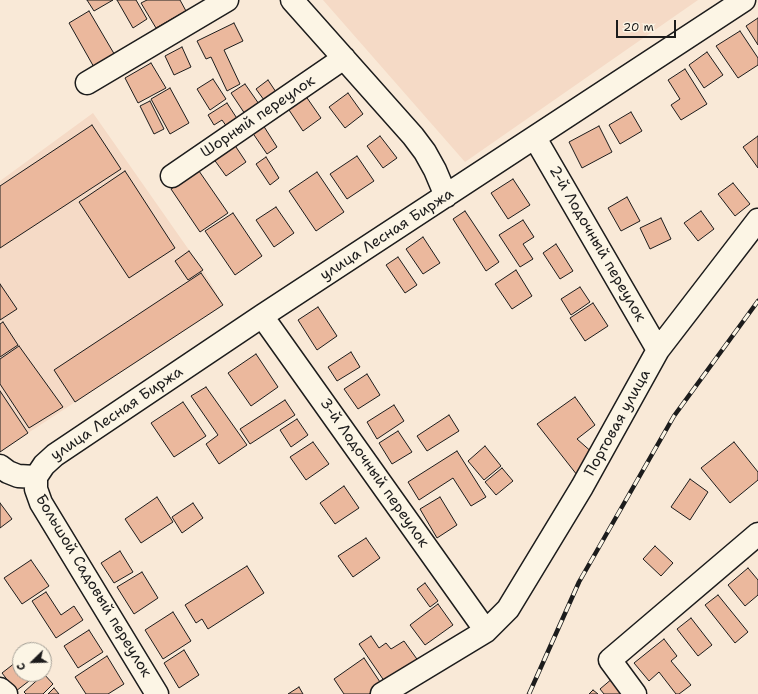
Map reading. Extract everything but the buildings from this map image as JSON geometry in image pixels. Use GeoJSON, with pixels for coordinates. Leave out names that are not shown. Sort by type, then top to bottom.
{"type":"FeatureCollection","features":[{"type":"Feature","properties":{"kind":"street"},"geometry":{"type":"LineString","coordinates":[[87,83],[228,0]]}},
{"type":"Feature","properties":{"kind":"street"},"geometry":{"type":"LineString","coordinates":[[292,0],[413,136],[425,152],[435,170],[446,196]]}},
{"type":"Feature","properties":{"kind":"street","name":"улица Лесная Биржа"},"geometry":{"type":"LineString","coordinates":[[36,477],[44,465],[55,455],[262,316],[744,0]]}},
{"type":"Feature","properties":{"kind":"street","name":"Шорный переулок"},"geometry":{"type":"LineString","coordinates":[[172,176],[344,58]]}},
{"type":"Feature","properties":{"kind":"street","name":"2-й Лодочный переулок"},"geometry":{"type":"LineString","coordinates":[[535,138],[658,350]]}},
{"type":"Feature","properties":{"kind":"street","name":"Портовая улица"},"geometry":{"type":"LineString","coordinates":[[382,694],[486,631],[508,609],[582,487],[658,350],[758,220]]}},
{"type":"Feature","properties":{"kind":"street","name":"3-й Лодочный переулок"},"geometry":{"type":"LineString","coordinates":[[262,316],[486,631]]}},
{"type":"Feature","properties":{"kind":"street"},"geometry":{"type":"LineString","coordinates":[[0,466],[8,472],[18,476],[36,477]]}},
{"type":"Feature","properties":{"kind":"street","name":"Большой Садовый переулок"},"geometry":{"type":"LineString","coordinates":[[36,477],[36,489],[41,503],[157,694]]}},
{"type":"Feature","properties":{"kind":"street"},"geometry":{"type":"LineString","coordinates":[[635,694],[610,660],[758,534]]}},
{"type":"Feature","properties":{"kind":"street"},"geometry":{"type":"LineString","coordinates":[[0,689],[6,694]]}},
{"type":"Feature","properties":{"kind":"shaded area"},"geometry":{"type":"Polygon","coordinates":[[[323,0],[698,0],[465,162],[323,0]]]}},
{"type":"Feature","properties":{"kind":"shaded area"},"geometry":{"type":"Polygon","coordinates":[[[93,113],[203,270],[223,305],[28,433],[0,391],[0,181],[93,113]]]}},
{"type":"Feature","properties":{"kind":"railway"},"geometry":{"type":"LineString","coordinates":[[529,694],[579,582],[674,416],[758,301]]}}]}
